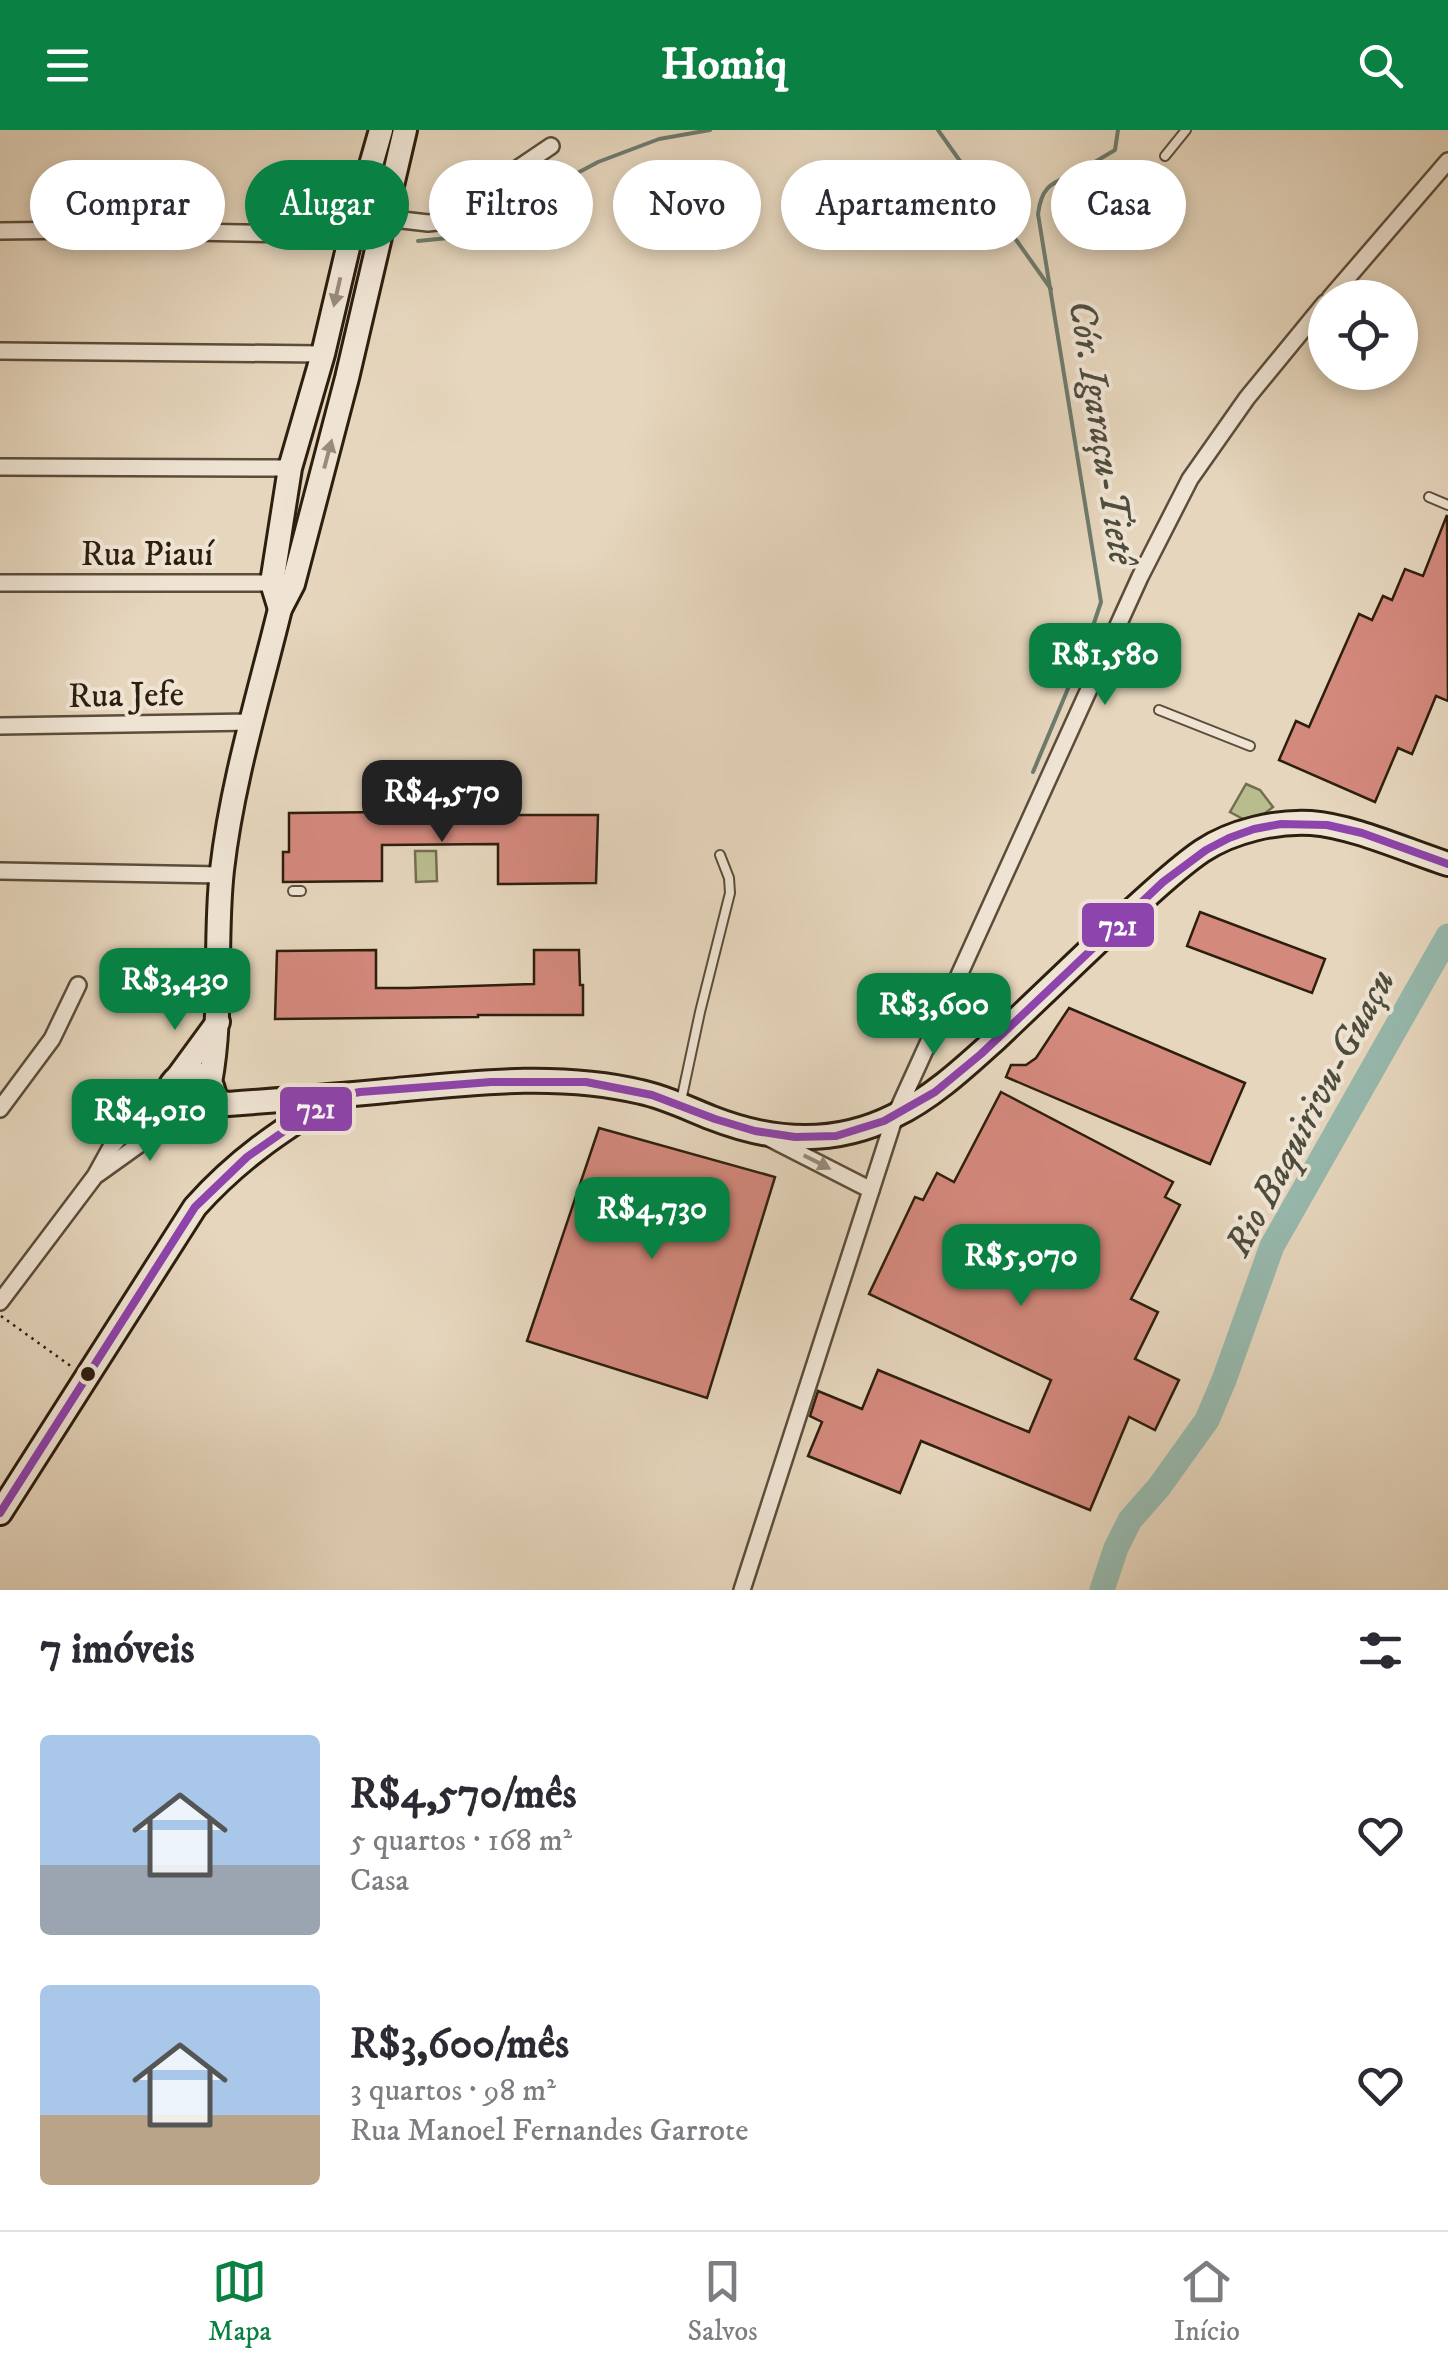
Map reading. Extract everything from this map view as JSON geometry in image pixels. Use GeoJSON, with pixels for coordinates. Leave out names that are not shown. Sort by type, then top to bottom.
{"type":"FeatureCollection","features":[{"type":"Feature","properties":{"kind":"main road"},"geometry":{"type":"LineString","coordinates":[[372,160],[381,130]]}},
{"type":"Feature","properties":{"kind":"main road"},"geometry":{"type":"LineString","coordinates":[[398,160],[405,130]]}},
{"type":"Feature","properties":{"kind":"main road"},"geometry":{"type":"LineString","coordinates":[[201,1104],[218,1022],[222,874],[236,787],[280,609],[290,468],[347,250]]}},
{"type":"Feature","properties":{"kind":"main road"},"geometry":{"type":"LineString","coordinates":[[283,583],[347,378],[377,250]]}},
{"type":"Feature","properties":{"kind":"main road"},"geometry":{"type":"LineString","coordinates":[[218,1022],[173,1082],[169,1103],[228,1104],[570,1080],[646,1093],[763,1135],[826,1136],[858,1131],[925,1098],[965,1068],[1151,892],[1204,849],[1232,836],[1285,824],[1311,823],[1339,828],[1448,864]]}},
{"type":"Feature","properties":{"kind":"main road"},"geometry":{"type":"LineString","coordinates":[[173,1082],[184,1074],[198,1074],[201,1104]]}},
{"type":"Feature","properties":{"kind":"main road"},"geometry":{"type":"LineString","coordinates":[[0,1513],[195,1206],[246,1156],[336,1096]]}},
{"type":"Feature","properties":{"kind":"main road"},"geometry":{"type":"LineString","coordinates":[[201,1104],[305,1116]]}},
{"type":"Feature","properties":{"kind":"street"},"geometry":{"type":"LineString","coordinates":[[409,221],[466,219],[514,171],[551,146]]}},
{"type":"Feature","properties":{"kind":"street"},"geometry":{"type":"LineString","coordinates":[[1345,280],[1448,162]]}},
{"type":"Feature","properties":{"kind":"street"},"geometry":{"type":"LineString","coordinates":[[0,231],[245,233]]}},
{"type":"Feature","properties":{"kind":"street"},"geometry":{"type":"LineString","coordinates":[[742,1590],[895,1116],[1140,578],[1190,479],[1246,398],[1308,323]]}},
{"type":"Feature","properties":{"kind":"street"},"geometry":{"type":"LineString","coordinates":[[0,351],[323,354]]}},
{"type":"Feature","properties":{"kind":"street"},"geometry":{"type":"LineString","coordinates":[[0,467],[290,468]]}},
{"type":"Feature","properties":{"kind":"street","name":"Rua Piauí"},"geometry":{"type":"LineString","coordinates":[[0,584],[283,583]]}},
{"type":"Feature","properties":{"kind":"street","name":"Rua Jefe"},"geometry":{"type":"LineString","coordinates":[[0,726],[252,722]]}},
{"type":"Feature","properties":{"kind":"street"},"geometry":{"type":"LineString","coordinates":[[0,871],[222,874]]}},
{"type":"Feature","properties":{"kind":"street"},"geometry":{"type":"LineString","coordinates":[[0,1109],[52,1039],[78,985]]}},
{"type":"Feature","properties":{"kind":"street"},"geometry":{"type":"LineString","coordinates":[[0,1302],[94,1176],[111,1146],[173,1082]]}},
{"type":"Feature","properties":{"kind":"street"},"geometry":{"type":"LineString","coordinates":[[94,1176],[201,1104]]}},
{"type":"Feature","properties":{"kind":"street"},"geometry":{"type":"LineString","coordinates":[[763,1135],[871,1190]]}},
{"type":"Feature","properties":{"kind":"lane"},"geometry":{"type":"LineString","coordinates":[[1165,156],[1186,130]]}},
{"type":"Feature","properties":{"kind":"lane"},"geometry":{"type":"LineString","coordinates":[[1429,497],[1448,505]]}},
{"type":"Feature","properties":{"kind":"lane"},"geometry":{"type":"LineString","coordinates":[[1159,710],[1250,746]]}},
{"type":"Feature","properties":{"kind":"lane"},"geometry":{"type":"LineString","coordinates":[[680,1106],[730,892],[720,856]]}},
{"type":"Feature","properties":{"kind":"path"},"geometry":{"type":"LineString","coordinates":[[0,1316],[86,1376]]}},
{"type":"Feature","properties":{"kind":"green space"},"geometry":{"type":"Polygon","coordinates":[[[1246,784],[1260,790],[1273,807],[1264,814],[1243,819],[1230,812],[1246,784]]]}},
{"type":"Feature","properties":{"kind":"green space"},"geometry":{"type":"Polygon","coordinates":[[[415,851],[436,851],[437,881],[416,882],[415,851]]]}},
{"type":"Feature","properties":{"kind":"green space"},"geometry":{"type":"Polygon","coordinates":[[[190,1081],[199,1085],[203,1094],[199,1103],[190,1107],[181,1103],[177,1094],[181,1085],[190,1081]]]}},
{"type":"Feature","properties":{"kind":"building"},"geometry":{"type":"Polygon","coordinates":[[[1447,515],[1448,701],[1436,696],[1412,754],[1398,748],[1375,802],[1279,760],[1296,721],[1309,727],[1359,614],[1372,620],[1383,596],[1392,600],[1405,569],[1423,576],[1447,515]]]}},
{"type":"Feature","properties":{"kind":"building"},"geometry":{"type":"Polygon","coordinates":[[[289,813],[598,815],[596,883],[498,884],[498,844],[382,845],[382,881],[283,882],[283,852],[289,852],[289,813]]]}},
{"type":"Feature","properties":{"kind":"building"},"geometry":{"type":"Polygon","coordinates":[[[1200,912],[1325,959],[1312,993],[1187,946],[1200,912]]]}},
{"type":"Feature","properties":{"kind":"building"},"geometry":{"type":"Polygon","coordinates":[[[376,950],[376,988],[408,988],[534,984],[534,950],[579,950],[583,1015],[275,1019],[277,951],[376,950]]]}},
{"type":"Feature","properties":{"kind":"building"},"geometry":{"type":"Polygon","coordinates":[[[1069,1008],[1245,1083],[1210,1164],[1006,1077],[1011,1065],[1026,1065],[1036,1058],[1069,1008]]]}},
{"type":"Feature","properties":{"kind":"building"},"geometry":{"type":"Polygon","coordinates":[[[1001,1092],[1173,1182],[1165,1197],[1180,1205],[1131,1299],[1158,1312],[1135,1359],[1179,1380],[1155,1430],[1129,1417],[1090,1510],[921,1441],[900,1493],[808,1456],[822,1422],[810,1416],[818,1391],[862,1409],[878,1370],[1029,1432],[1051,1380],[869,1294],[915,1197],[923,1200],[937,1173],[954,1182],[1001,1092]]]}},
{"type":"Feature","properties":{"kind":"building"},"geometry":{"type":"Polygon","coordinates":[[[599,1128],[775,1177],[707,1398],[527,1341],[599,1128]]]}},
{"type":"Feature","properties":{"kind":"waterway"},"geometry":{"type":"LineString","coordinates":[[418,241],[458,237],[598,162],[659,139],[710,130]]}},
{"type":"Feature","properties":{"kind":"waterway"},"geometry":{"type":"LineString","coordinates":[[938,130],[1051,289]]}},
{"type":"Feature","properties":{"kind":"waterway","name":"Cór. Igaraçu-Tietê"},"geometry":{"type":"LineString","coordinates":[[1033,772],[1101,602],[1038,214],[1046,189],[1115,150],[1118,130]]}},
{"type":"Feature","properties":{"kind":"waterway","name":"Rio Baquirivu-Guaçu"},"geometry":{"type":"LineString","coordinates":[[1102,1590],[1130,1520],[1207,1420],[1272,1246],[1448,936]]}},
{"type":"Feature","properties":{"kind":"transit line","name":"721"},"geometry":{"type":"LineString","coordinates":[[0,1513],[195,1207],[247,1157],[333,1097],[491,1082],[586,1082],[652,1095],[755,1131],[795,1137],[836,1136],[884,1121],[935,1092],[981,1054],[1163,882],[1229,838],[1281,824],[1327,825],[1362,833],[1448,864]]}}]}
